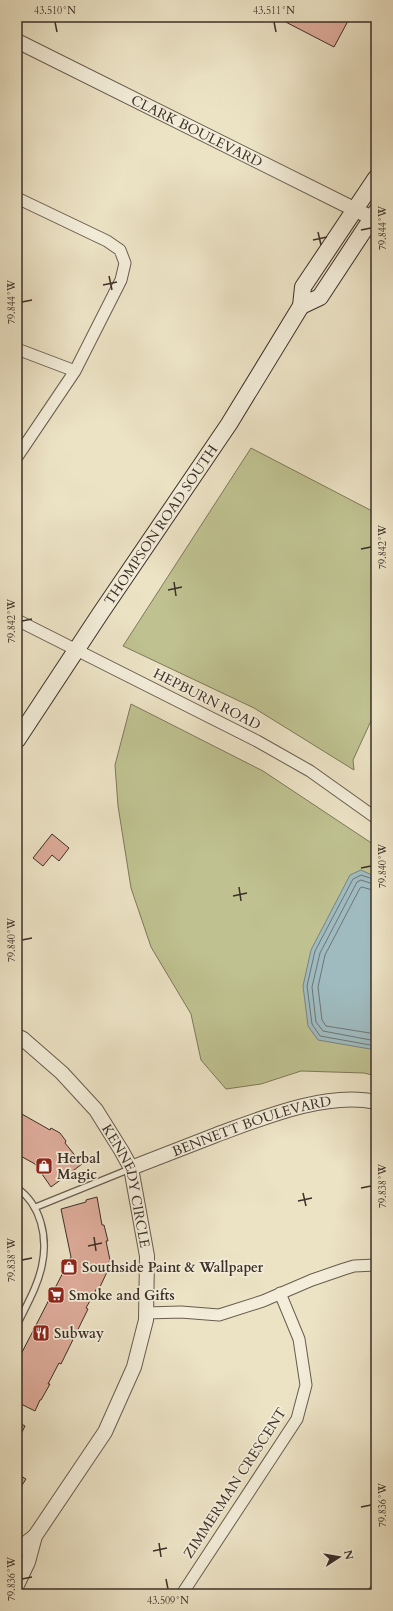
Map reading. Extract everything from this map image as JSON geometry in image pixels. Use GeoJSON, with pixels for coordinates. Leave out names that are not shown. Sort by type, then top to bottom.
{"type":"FeatureCollection","features":[{"type":"Feature","properties":{"kind":"main road","name":"THOMPSON ROAD SOUTH"},"geometry":{"type":"LineString","coordinates":[[17,740],[225,430],[301,306],[303,286],[376,178]]}},
{"type":"Feature","properties":{"kind":"main road"},"geometry":{"type":"LineString","coordinates":[[301,306],[320,298],[374,217]]}},
{"type":"Feature","properties":{"kind":"street","name":"CLARK BOULEVARD"},"geometry":{"type":"LineString","coordinates":[[17,41],[355,210],[374,217]]}},
{"type":"Feature","properties":{"kind":"street"},"geometry":{"type":"LineString","coordinates":[[17,198],[108,241],[120,250],[125,263],[121,280],[74,371],[17,457]]}},
{"type":"Feature","properties":{"kind":"street"},"geometry":{"type":"LineString","coordinates":[[17,349],[74,371]]}},
{"type":"Feature","properties":{"kind":"street","name":"HEPBURN ROAD"},"geometry":{"type":"LineString","coordinates":[[17,620],[277,752],[310,771],[376,818]]}},
{"type":"Feature","properties":{"kind":"street","name":"KENNEDY CIRCLE"},"geometry":{"type":"LineString","coordinates":[[17,1036],[23,1039],[62,1073],[96,1110],[131,1168],[147,1256],[146,1320],[134,1367],[105,1432],[35,1536],[17,1550]]}},
{"type":"Feature","properties":{"kind":"street","name":"BENNETT BOULEVARD"},"geometry":{"type":"LineString","coordinates":[[131,1168],[281,1111],[338,1100],[367,1100],[376,1102]]}},
{"type":"Feature","properties":{"kind":"street"},"geometry":{"type":"LineString","coordinates":[[146,1313],[181,1312],[219,1315],[263,1301],[312,1280],[354,1266],[376,1265]]}},
{"type":"Feature","properties":{"kind":"street","name":"ZIMMERMAN CRESCENT"},"geometry":{"type":"LineString","coordinates":[[182,1594],[297,1419],[306,1385],[299,1339],[280,1293]]}},
{"type":"Feature","properties":{"kind":"street","name":"KENNEDY CIRCLE"},"geometry":{"type":"LineString","coordinates":[[17,1585],[28,1562],[35,1536]]}},
{"type":"Feature","properties":{"kind":"street"},"geometry":{"type":"LineString","coordinates":[[373,1594],[376,1589]]}},
{"type":"Feature","properties":{"kind":"lane"},"geometry":{"type":"LineString","coordinates":[[36,1207],[131,1168]]}},
{"type":"Feature","properties":{"kind":"lane"},"geometry":{"type":"LineString","coordinates":[[17,1188],[23,1192],[36,1207],[43,1229],[44,1244],[42,1265],[38,1280],[17,1325]]}},
{"type":"Feature","properties":{"kind":"green space"},"geometry":{"type":"Polygon","coordinates":[[[251,448],[376,513],[376,710],[353,760],[354,770],[254,708],[123,646],[251,448]]]}},
{"type":"Feature","properties":{"kind":"green space"},"geometry":{"type":"Polygon","coordinates":[[[131,704],[263,771],[376,846],[376,1076],[364,1073],[301,1071],[261,1084],[226,1089],[201,1060],[191,1014],[151,947],[131,888],[118,806],[115,765],[131,704]]]}},
{"type":"Feature","properties":{"kind":"water"},"geometry":{"type":"Polygon","coordinates":[[[361,870],[376,877],[376,1050],[318,1040],[308,1026],[303,986],[311,950],[350,875],[361,870]]]}},
{"type":"Feature","properties":{"kind":"building"},"geometry":{"type":"Polygon","coordinates":[[[276,17],[340,17],[348,21],[334,47],[276,17]]]}},
{"type":"Feature","properties":{"kind":"building"},"geometry":{"type":"Polygon","coordinates":[[[52,834],[69,848],[59,861],[52,855],[43,866],[33,858],[52,834]]]}},
{"type":"Feature","properties":{"kind":"building"},"geometry":{"type":"Polygon","coordinates":[[[20,1113],[50,1130],[51,1128],[60,1133],[66,1141],[65,1143],[82,1164],[51,1187],[35,1164],[17,1154],[17,1120],[20,1113]]]}},
{"type":"Feature","properties":{"kind":"building"},"geometry":{"type":"Polygon","coordinates":[[[97,1197],[102,1225],[104,1225],[108,1241],[106,1241],[110,1260],[105,1269],[108,1270],[99,1289],[97,1288],[86,1308],[88,1309],[61,1364],[59,1363],[48,1384],[50,1384],[35,1411],[17,1402],[17,1362],[71,1257],[61,1209],[86,1202],[86,1200],[97,1197]]]}},
{"type":"Feature","properties":{"kind":"building"},"geometry":{"type":"Polygon","coordinates":[[[17,1422],[25,1426],[17,1442],[17,1422]]]}},
{"type":"Feature","properties":{"kind":"building"},"geometry":{"type":"Polygon","coordinates":[[[17,1474],[26,1479],[17,1493],[17,1474]]]}},
{"type":"Feature","properties":{"kind":"place","name":"Herbal Magic"},"geometry":{"type":"Point","coordinates":[44,1166]}},
{"type":"Feature","properties":{"kind":"place","name":"Southside Paint & Wallpaper"},"geometry":{"type":"Point","coordinates":[69,1267]}},
{"type":"Feature","properties":{"kind":"place","name":"Smoke and Gifts"},"geometry":{"type":"Point","coordinates":[56,1295]}},
{"type":"Feature","properties":{"kind":"place","name":"Subway"},"geometry":{"type":"Point","coordinates":[41,1333]}}]}
